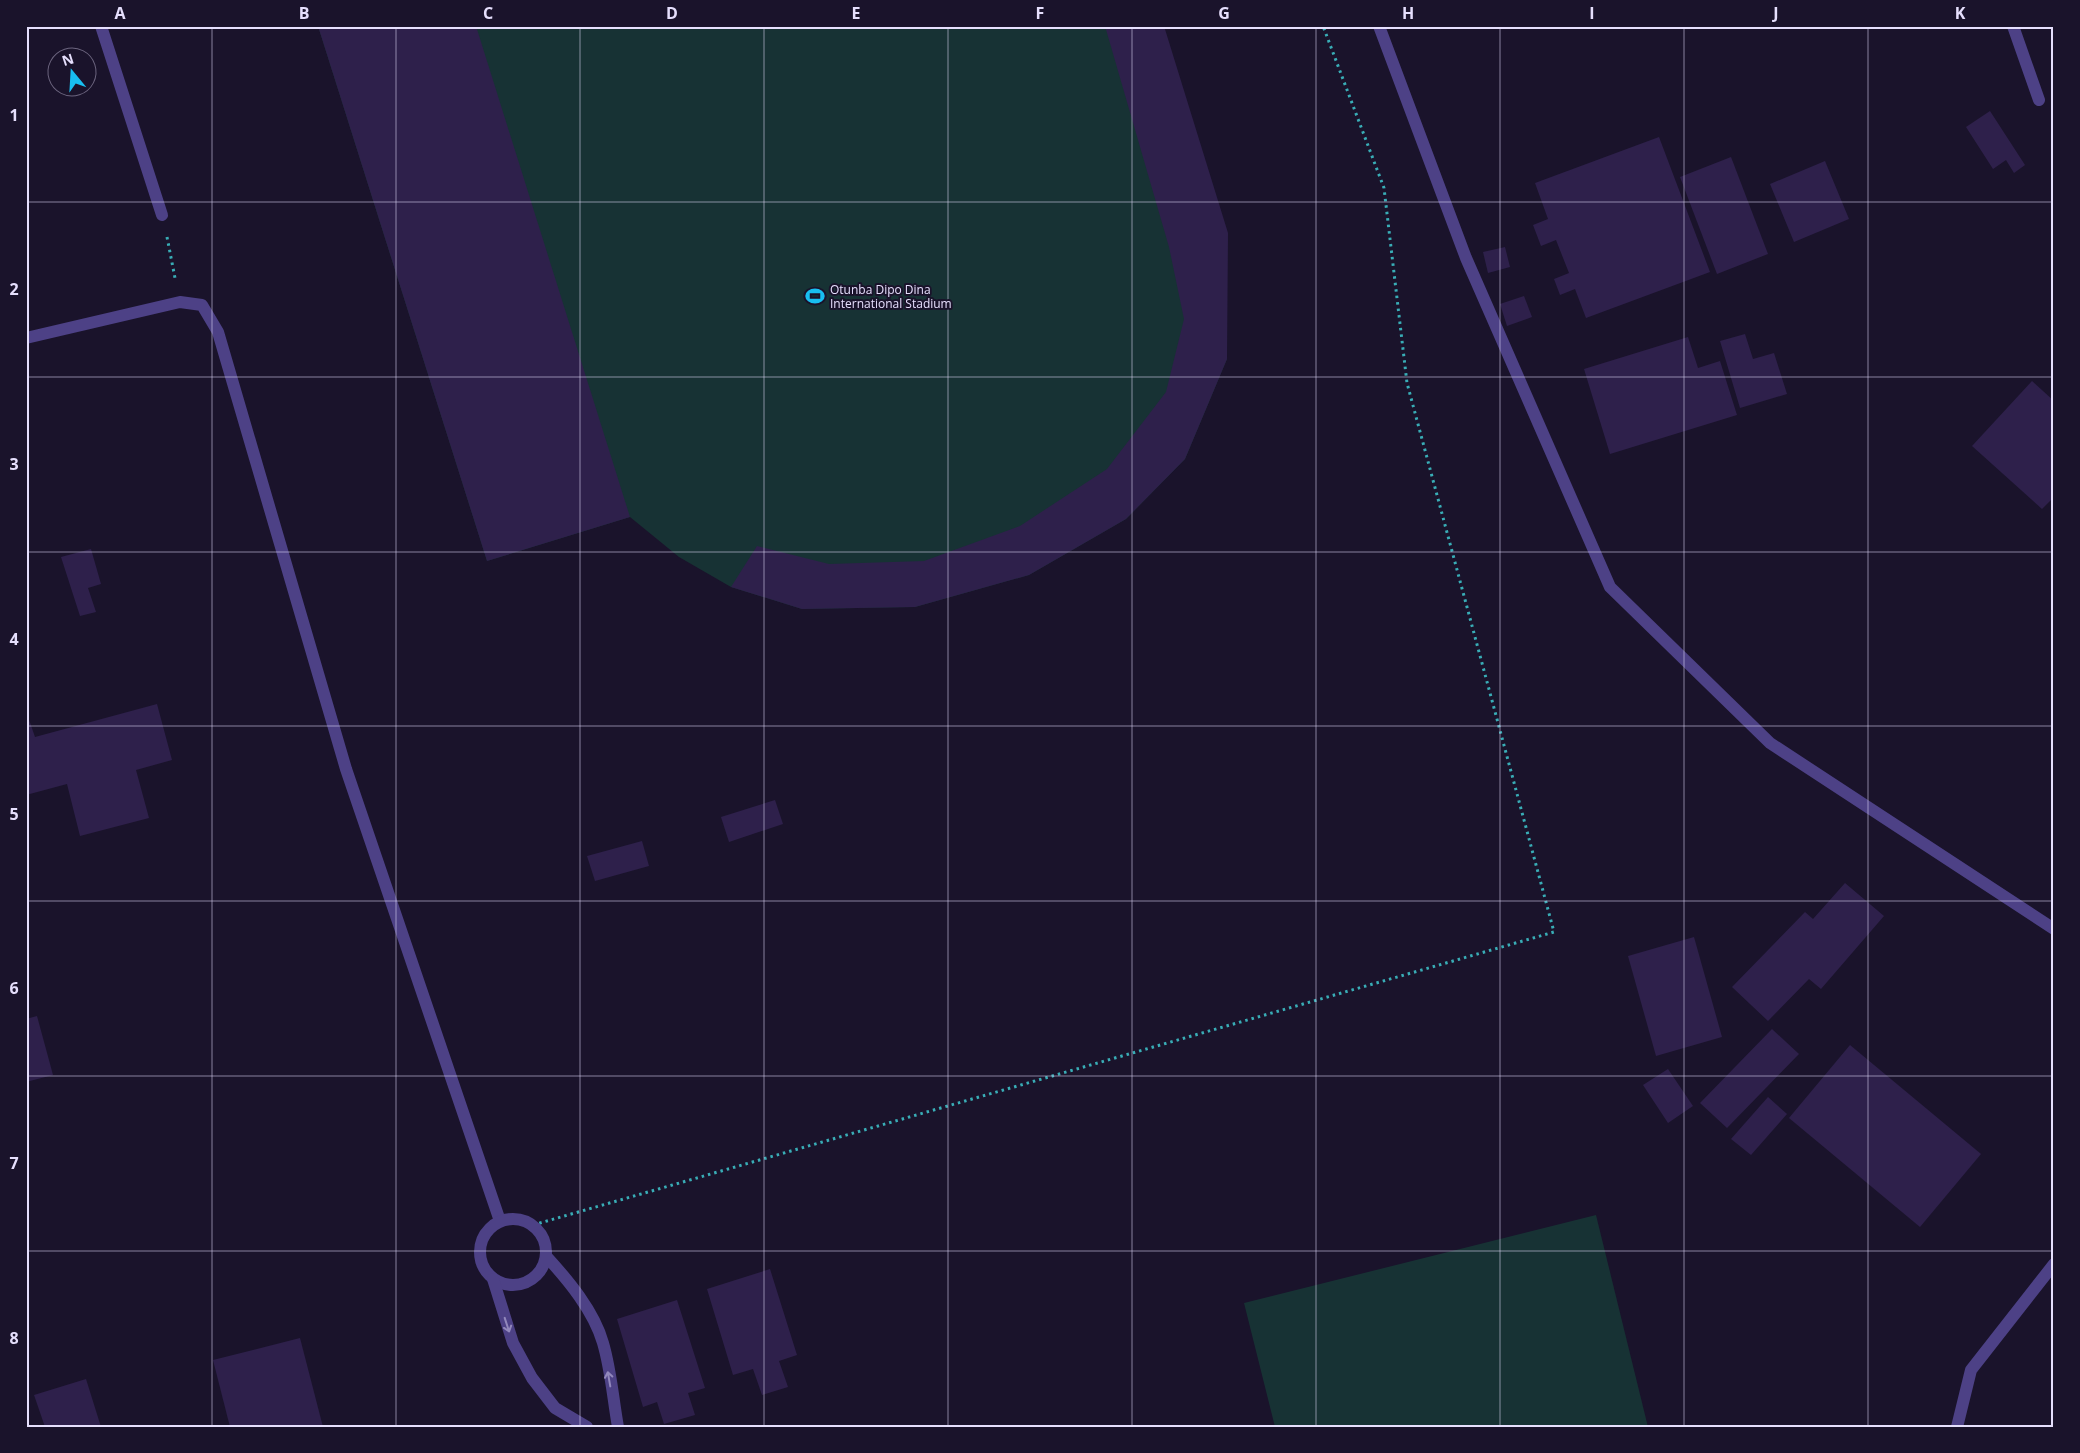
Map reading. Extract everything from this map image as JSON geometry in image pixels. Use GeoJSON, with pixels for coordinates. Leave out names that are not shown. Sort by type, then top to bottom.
{"type":"FeatureCollection","features":[{"type":"Feature","properties":{"kind":"street"},"geometry":{"type":"LineString","coordinates":[[101,26],[162,215]]}},
{"type":"Feature","properties":{"kind":"street"},"geometry":{"type":"LineString","coordinates":[[1379,26],[1466,258],[1610,587],[1770,743],[2054,929]]}},
{"type":"Feature","properties":{"kind":"street"},"geometry":{"type":"LineString","coordinates":[[2013,26],[2039,100]]}},
{"type":"Feature","properties":{"kind":"street"},"geometry":{"type":"LineString","coordinates":[[26,338],[180,302],[202,305],[218,332],[346,769],[500,1221]]}},
{"type":"Feature","properties":{"kind":"street"},"geometry":{"type":"LineString","coordinates":[[511,1219],[523,1220],[533,1225],[541,1234],[546,1245],[543,1268],[536,1277],[526,1283],[515,1286],[503,1284],[493,1279],[485,1271],[480,1260],[480,1248],[483,1237],[490,1228],[500,1221],[511,1219]]}},
{"type":"Feature","properties":{"kind":"street"},"geometry":{"type":"LineString","coordinates":[[546,1256],[582,1301],[603,1342],[618,1427]]}},
{"type":"Feature","properties":{"kind":"street"},"geometry":{"type":"LineString","coordinates":[[1957,1427],[1972,1370],[2054,1264]]}},
{"type":"Feature","properties":{"kind":"street"},"geometry":{"type":"LineString","coordinates":[[493,1279],[513,1343],[532,1378],[555,1408],[587,1427]]}},
{"type":"Feature","properties":{"kind":"path"},"geometry":{"type":"LineString","coordinates":[[533,1225],[1554,932],[1407,383],[1384,188],[1323,26]]}},
{"type":"Feature","properties":{"kind":"path"},"geometry":{"type":"LineString","coordinates":[[162,215],[180,302]]}},
{"type":"Feature","properties":{"kind":"green space","name":"Otunba Dipo Dina International Stadium"},"geometry":{"type":"Polygon","coordinates":[[[318,26],[1164,26],[1227,359],[1185,459],[1126,519],[1029,575],[915,607],[802,609],[731,587],[679,557],[630,517],[487,561],[318,26]]]}},
{"type":"Feature","properties":{"kind":"green space"},"geometry":{"type":"Polygon","coordinates":[[[1596,1215],[1648,1427],[1275,1427],[1244,1303],[1596,1215]]]}},
{"type":"Feature","properties":{"kind":"building"},"geometry":{"type":"Polygon","coordinates":[[[318,26],[476,26],[630,517],[487,561],[318,26]]]}},
{"type":"Feature","properties":{"kind":"building"},"geometry":{"type":"Polygon","coordinates":[[[1105,26],[1164,26],[1228,233],[1227,359],[1185,459],[1126,519],[1029,575],[915,607],[802,609],[731,587],[757,546],[829,564],[924,561],[1020,526],[1107,469],[1166,392],[1184,319],[1169,247],[1105,26]]]}},
{"type":"Feature","properties":{"kind":"building"},"geometry":{"type":"Polygon","coordinates":[[[1990,111],[2025,165],[2014,173],[2006,160],[1993,169],[1966,127],[1990,111]]]}},
{"type":"Feature","properties":{"kind":"building"},"geometry":{"type":"Polygon","coordinates":[[[1659,137],[1710,272],[1586,318],[1575,289],[1560,295],[1554,279],[1569,273],[1556,240],[1541,246],[1533,225],[1548,219],[1535,183],[1659,137]]]}},
{"type":"Feature","properties":{"kind":"building"},"geometry":{"type":"Polygon","coordinates":[[[1731,157],[1768,254],[1717,274],[1680,177],[1731,157]]]}},
{"type":"Feature","properties":{"kind":"building"},"geometry":{"type":"Polygon","coordinates":[[[1825,161],[1849,219],[1794,242],[1770,184],[1825,161]]]}},
{"type":"Feature","properties":{"kind":"building"},"geometry":{"type":"Polygon","coordinates":[[[1505,247],[1510,267],[1488,273],[1483,252],[1505,247]]]}},
{"type":"Feature","properties":{"kind":"building"},"geometry":{"type":"Polygon","coordinates":[[[1524,296],[1532,317],[1507,326],[1500,304],[1524,296]]]}},
{"type":"Feature","properties":{"kind":"building"},"geometry":{"type":"Polygon","coordinates":[[[1745,334],[1753,359],[1774,353],[1787,394],[1740,408],[1720,341],[1745,334]]]}},
{"type":"Feature","properties":{"kind":"building"},"geometry":{"type":"Polygon","coordinates":[[[1688,337],[1698,368],[1720,361],[1737,415],[1610,454],[1584,369],[1688,337]]]}},
{"type":"Feature","properties":{"kind":"building"},"geometry":{"type":"Polygon","coordinates":[[[2032,381],[2054,401],[2054,497],[2042,509],[1972,446],[2032,381]]]}},
{"type":"Feature","properties":{"kind":"building"},"geometry":{"type":"Polygon","coordinates":[[[91,549],[101,584],[88,588],[96,612],[80,616],[61,557],[91,549]]]}},
{"type":"Feature","properties":{"kind":"building"},"geometry":{"type":"Polygon","coordinates":[[[157,704],[172,760],[136,770],[149,818],[80,836],[67,784],[26,795],[26,711],[35,737],[157,704]]]}},
{"type":"Feature","properties":{"kind":"building"},"geometry":{"type":"Polygon","coordinates":[[[775,800],[783,824],[729,842],[721,817],[775,800]]]}},
{"type":"Feature","properties":{"kind":"building"},"geometry":{"type":"Polygon","coordinates":[[[642,841],[649,866],[595,881],[587,856],[642,841]]]}},
{"type":"Feature","properties":{"kind":"building"},"geometry":{"type":"Polygon","coordinates":[[[1845,883],[1884,916],[1821,989],[1809,979],[1768,1021],[1732,987],[1805,912],[1813,919],[1845,883]]]}},
{"type":"Feature","properties":{"kind":"building"},"geometry":{"type":"Polygon","coordinates":[[[1694,937],[1722,1037],[1656,1056],[1628,956],[1694,937]]]}},
{"type":"Feature","properties":{"kind":"building"},"geometry":{"type":"Polygon","coordinates":[[[37,1016],[53,1075],[26,1082],[26,1019],[37,1016]]]}},
{"type":"Feature","properties":{"kind":"building"},"geometry":{"type":"Polygon","coordinates":[[[1772,1029],[1799,1054],[1727,1128],[1700,1103],[1772,1029]]]}},
{"type":"Feature","properties":{"kind":"building"},"geometry":{"type":"Polygon","coordinates":[[[1850,1045],[1981,1154],[1920,1227],[1789,1118],[1850,1045]]]}},
{"type":"Feature","properties":{"kind":"building"},"geometry":{"type":"Polygon","coordinates":[[[1668,1069],[1693,1106],[1668,1123],[1643,1085],[1668,1069]]]}},
{"type":"Feature","properties":{"kind":"building"},"geometry":{"type":"Polygon","coordinates":[[[1768,1097],[1787,1114],[1751,1155],[1731,1139],[1768,1097]]]}},
{"type":"Feature","properties":{"kind":"building"},"geometry":{"type":"Polygon","coordinates":[[[770,1269],[797,1355],[779,1361],[788,1387],[762,1395],[753,1369],[733,1375],[707,1289],[770,1269]]]}},
{"type":"Feature","properties":{"kind":"building"},"geometry":{"type":"Polygon","coordinates":[[[677,1300],[705,1388],[688,1393],[695,1415],[664,1424],[657,1402],[643,1407],[617,1319],[677,1300]]]}},
{"type":"Feature","properties":{"kind":"building"},"geometry":{"type":"Polygon","coordinates":[[[300,1338],[323,1427],[230,1427],[213,1360],[300,1338]]]}},
{"type":"Feature","properties":{"kind":"building"},"geometry":{"type":"Polygon","coordinates":[[[86,1379],[101,1427],[45,1427],[34,1395],[86,1379]]]}},
{"type":"Feature","properties":{"kind":"place","name":"Otunba Dipo Dina International Stadium"},"geometry":{"type":"Point","coordinates":[815,296]}}]}
